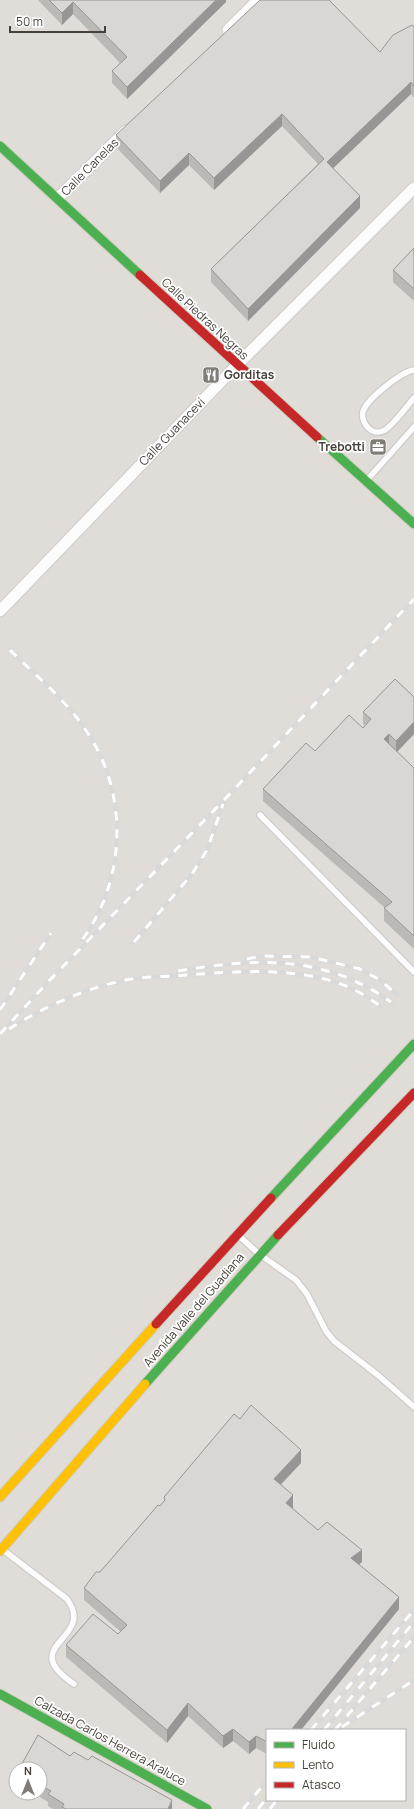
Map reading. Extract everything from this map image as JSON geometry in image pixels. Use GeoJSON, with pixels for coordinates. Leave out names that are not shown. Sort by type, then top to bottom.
{"type":"FeatureCollection","features":[{"type":"Feature","properties":{"kind":"main road","name":"Calle Piedras Negras"},"geometry":{"type":"LineString","coordinates":[[0,146],[237,365],[367,480],[414,524]]}},
{"type":"Feature","properties":{"kind":"main road","name":"Avenida Valle del Guadiana"},"geometry":{"type":"LineString","coordinates":[[0,1496],[237,1234],[414,1044]]}},
{"type":"Feature","properties":{"kind":"main road","name":"Avenida Valle del Guadiana"},"geometry":{"type":"LineString","coordinates":[[1,1549],[259,1254],[414,1093]]}},
{"type":"Feature","properties":{"kind":"main road","name":"Calzada Carlos Herrera Araluce"},"geometry":{"type":"LineString","coordinates":[[0,1694],[208,1809]]}},
{"type":"Feature","properties":{"kind":"street"},"geometry":{"type":"LineString","coordinates":[[219,39],[258,0]]}},
{"type":"Feature","properties":{"kind":"street","name":"Calle Canelas"},"geometry":{"type":"LineString","coordinates":[[58,198],[136,121]]}},
{"type":"Feature","properties":{"kind":"street","name":"Calle Guanaceví"},"geometry":{"type":"LineString","coordinates":[[0,611],[237,365],[414,188]]}},
{"type":"Feature","properties":{"kind":"lane"},"geometry":{"type":"LineString","coordinates":[[414,370],[399,376],[371,398],[364,408],[362,415],[365,424],[369,430],[376,432],[384,430],[414,398]]}},
{"type":"Feature","properties":{"kind":"lane"},"geometry":{"type":"LineString","coordinates":[[367,480],[414,427]]}},
{"type":"Feature","properties":{"kind":"lane"},"geometry":{"type":"LineString","coordinates":[[260,815],[414,972]]}},
{"type":"Feature","properties":{"kind":"lane"},"geometry":{"type":"LineString","coordinates":[[237,1234],[259,1254],[296,1280],[307,1294],[326,1331],[334,1341],[379,1376],[414,1407]]}},
{"type":"Feature","properties":{"kind":"lane"},"geometry":{"type":"LineString","coordinates":[[1,1549],[67,1599],[72,1606],[75,1617],[72,1626],[55,1648],[52,1654],[52,1662],[59,1674],[74,1684]]}},
{"type":"Feature","properties":{"kind":"shaded area"},"geometry":{"type":"Polygon","coordinates":[[[0,0],[414,0],[414,1809],[0,1809],[0,0]]]}},
{"type":"Feature","properties":{"kind":"building"},"geometry":{"type":"Polygon","coordinates":[[[49,0],[216,0],[127,87],[112,71],[127,57],[73,2],[62,13],[49,0]]]}},
{"type":"Feature","properties":{"kind":"building"},"geometry":{"type":"Polygon","coordinates":[[[260,0],[329,0],[380,52],[393,35],[412,25],[414,27],[414,86],[411,82],[327,162],[360,196],[248,309],[211,269],[324,159],[282,114],[214,178],[189,153],[160,181],[116,135],[260,0]]]}},
{"type":"Feature","properties":{"kind":"building"},"geometry":{"type":"Polygon","coordinates":[[[414,248],[414,289],[393,270],[414,248]]]}},
{"type":"Feature","properties":{"kind":"building"},"geometry":{"type":"Polygon","coordinates":[[[395,679],[414,697],[414,722],[396,741],[389,734],[384,739],[414,768],[414,936],[384,908],[392,902],[263,789],[306,743],[315,751],[349,715],[363,728],[371,719],[363,712],[395,679]]]}},
{"type":"Feature","properties":{"kind":"building"},"geometry":{"type":"Polygon","coordinates":[[[251,1405],[301,1450],[274,1479],[293,1495],[286,1503],[318,1530],[327,1522],[362,1550],[351,1558],[399,1597],[292,1729],[266,1729],[266,1741],[256,1736],[249,1742],[233,1729],[223,1736],[188,1703],[167,1730],[66,1645],[93,1614],[118,1634],[127,1625],[84,1588],[96,1572],[100,1572],[158,1505],[160,1506],[165,1500],[164,1497],[234,1414],[240,1419],[251,1405]]]}},
{"type":"Feature","properties":{"kind":"building"},"geometry":{"type":"Polygon","coordinates":[[[38,1735],[70,1756],[74,1752],[88,1760],[92,1756],[172,1800],[168,1809],[66,1809],[62,1807],[64,1804],[48,1794],[51,1791],[48,1789],[48,1761],[23,1761],[38,1735]]]}},
{"type":"Feature","properties":{"kind":"railway"},"geometry":{"type":"LineString","coordinates":[[0,1034],[414,599]]}},
{"type":"Feature","properties":{"kind":"railway"},"geometry":{"type":"LineString","coordinates":[[10,650],[59,697],[77,718],[99,753],[109,780],[115,807],[117,835],[114,863],[108,890],[97,916],[82,940]]}},
{"type":"Feature","properties":{"kind":"railway"},"geometry":{"type":"LineString","coordinates":[[134,942],[192,874],[207,850],[223,804]]}},
{"type":"Feature","properties":{"kind":"railway"},"geometry":{"type":"LineString","coordinates":[[0,1010],[51,933]]}},
{"type":"Feature","properties":{"kind":"railway"},"geometry":{"type":"LineString","coordinates":[[247,959],[261,956],[311,957],[360,969],[380,980],[397,995]]}},
{"type":"Feature","properties":{"kind":"railway"},"geometry":{"type":"LineString","coordinates":[[178,971],[262,962],[288,964],[314,968],[340,975],[366,986],[391,1002]]}},
{"type":"Feature","properties":{"kind":"railway"},"geometry":{"type":"LineString","coordinates":[[9,1029],[37,1013],[80,993],[126,980],[148,977],[231,972],[276,972],[299,974],[321,978],[342,985],[364,995],[380,1006]]}},
{"type":"Feature","properties":{"kind":"railway"},"geometry":{"type":"LineString","coordinates":[[312,1729],[414,1610]]}},
{"type":"Feature","properties":{"kind":"railway"},"geometry":{"type":"LineString","coordinates":[[325,1729],[414,1622]]}},
{"type":"Feature","properties":{"kind":"railway"},"geometry":{"type":"LineString","coordinates":[[336,1729],[414,1637]]}},
{"type":"Feature","properties":{"kind":"railway"},"geometry":{"type":"LineString","coordinates":[[342,1727],[414,1680]]}},
{"type":"Feature","properties":{"kind":"railway"},"geometry":{"type":"LineString","coordinates":[[243,1809],[266,1782]]}},
{"type":"Feature","properties":{"kind":"railway"},"geometry":{"type":"LineString","coordinates":[[258,1809],[266,1799]]}},
{"type":"Feature","properties":{"kind":"railway"},"geometry":{"type":"LineString","coordinates":[[270,1809],[276,1801]]}},
{"type":"Feature","properties":{"kind":"traffic: fast"},"geometry":{"type":"LineString","coordinates":[[0,146],[140,275]]}},
{"type":"Feature","properties":{"kind":"traffic: fast"},"geometry":{"type":"LineString","coordinates":[[317,437],[414,524]]}},
{"type":"Feature","properties":{"kind":"traffic: fast"},"geometry":{"type":"LineString","coordinates":[[271,1198],[414,1044]]}},
{"type":"Feature","properties":{"kind":"traffic: fast"},"geometry":{"type":"LineString","coordinates":[[145,1384],[278,1235]]}},
{"type":"Feature","properties":{"kind":"traffic: fast"},"geometry":{"type":"LineString","coordinates":[[0,1694],[207,1809]]}},
{"type":"Feature","properties":{"kind":"traffic: slow"},"geometry":{"type":"LineString","coordinates":[[0,1497],[156,1324]]}},
{"type":"Feature","properties":{"kind":"traffic: slow"},"geometry":{"type":"LineString","coordinates":[[0,1551],[145,1384]]}},
{"type":"Feature","properties":{"kind":"traffic: jam"},"geometry":{"type":"LineString","coordinates":[[140,275],[317,437]]}},
{"type":"Feature","properties":{"kind":"traffic: jam"},"geometry":{"type":"LineString","coordinates":[[278,1235],[414,1093]]}},
{"type":"Feature","properties":{"kind":"traffic: jam"},"geometry":{"type":"LineString","coordinates":[[156,1324],[271,1198]]}},
{"type":"Feature","properties":{"kind":"place","name":"Gorditas"},"geometry":{"type":"Point","coordinates":[211,375]}},
{"type":"Feature","properties":{"kind":"place","name":"Trebotti"},"geometry":{"type":"Point","coordinates":[378,447]}}]}
